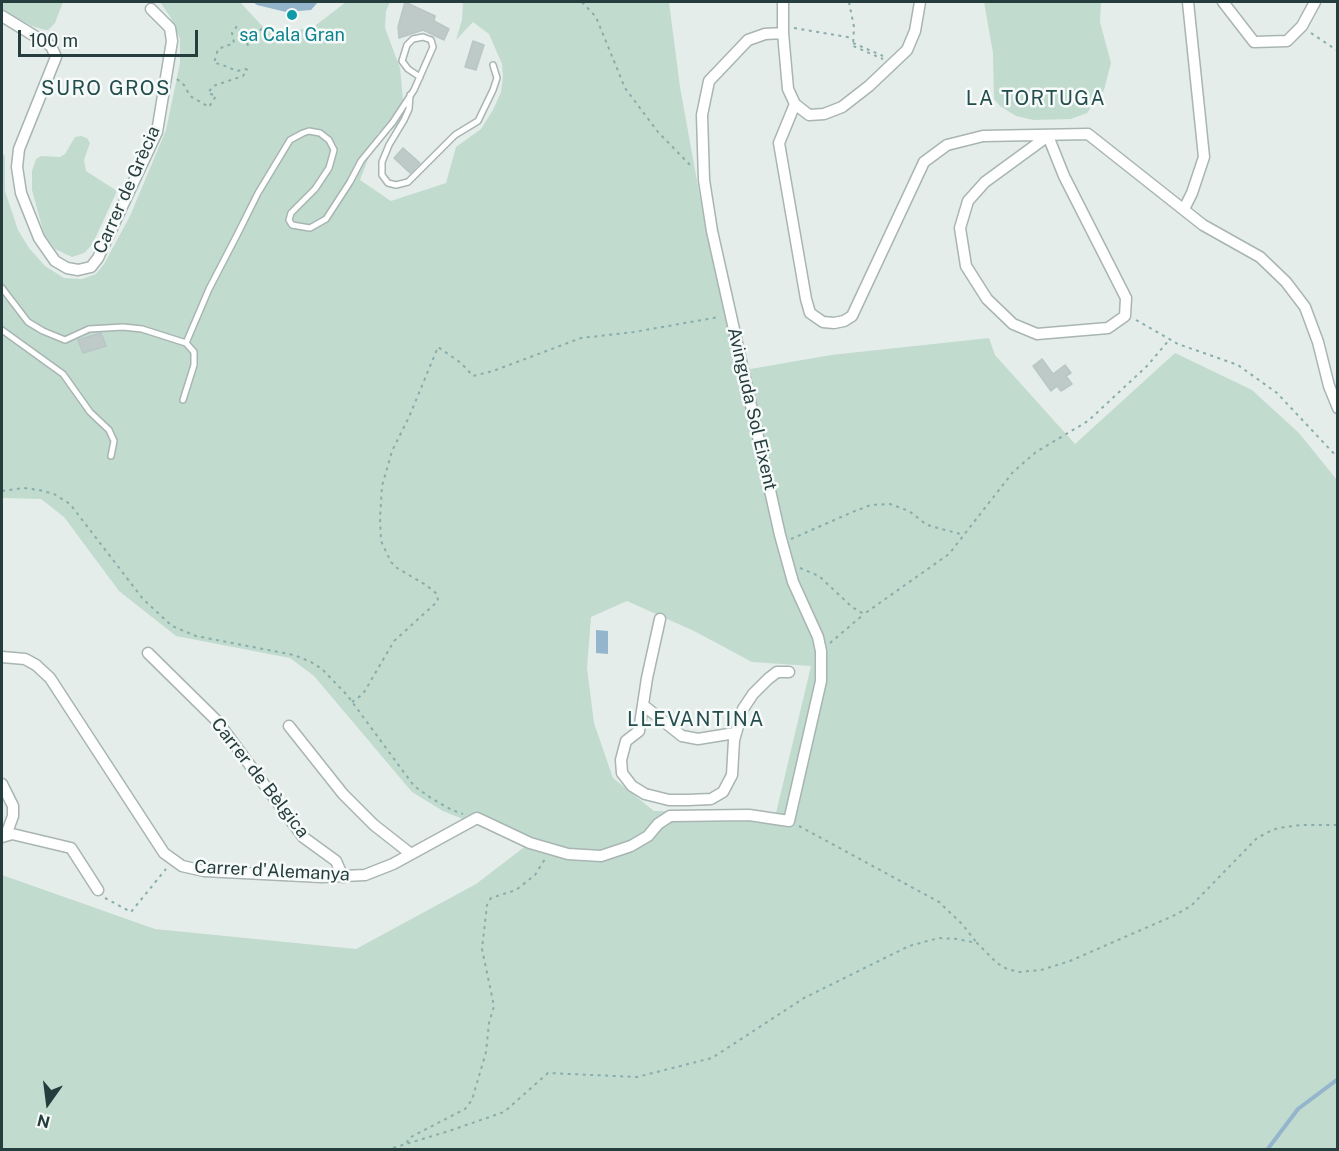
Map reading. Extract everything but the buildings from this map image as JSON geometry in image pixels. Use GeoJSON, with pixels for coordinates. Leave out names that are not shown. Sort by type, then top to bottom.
{"type":"FeatureCollection","features":[{"type":"Feature","properties":{"kind":"street"},"geometry":{"type":"LineString","coordinates":[[783,2],[788,89],[795,104],[809,115],[824,114],[842,107],[869,86],[907,50],[915,31],[920,2]]}},
{"type":"Feature","properties":{"kind":"street"},"geometry":{"type":"LineString","coordinates":[[1184,210],[1204,157],[1188,2]]}},
{"type":"Feature","properties":{"kind":"street"},"geometry":{"type":"LineString","coordinates":[[1223,2],[1254,42],[1287,41],[1302,26],[1315,2]]}},
{"type":"Feature","properties":{"kind":"street","name":"Carrer de Grècia"},"geometry":{"type":"LineString","coordinates":[[2,16],[51,46],[56,57],[19,149],[17,167],[21,193],[39,238],[55,261],[78,270],[91,267],[102,249],[157,132],[172,40],[170,28],[151,9]]}},
{"type":"Feature","properties":{"kind":"street","name":"Avinguda Sol Eixent"},"geometry":{"type":"LineString","coordinates":[[783,33],[765,34],[748,40],[710,81],[702,115],[704,180],[730,315],[788,568],[820,647],[821,681],[789,820]]}},
{"type":"Feature","properties":{"kind":"street"},"geometry":{"type":"LineString","coordinates":[[795,104],[779,143],[806,299],[810,314],[823,322],[844,321],[852,316],[924,162],[947,145],[983,136],[1088,134],[1217,235],[1260,257],[1293,290],[1305,307],[1338,408]]}},
{"type":"Feature","properties":{"kind":"street"},"geometry":{"type":"LineString","coordinates":[[1048,136],[1064,176],[1126,297],[1125,316],[1108,328],[1038,334],[1012,324],[987,299],[966,266],[960,228],[968,201],[985,182],[1048,136]]}},
{"type":"Feature","properties":{"kind":"street"},"geometry":{"type":"LineString","coordinates":[[660,619],[639,731],[626,741],[621,760],[622,773],[632,786],[645,794],[669,800],[711,799],[723,792],[732,775],[735,733],[743,709],[753,694],[777,672],[789,672]]}},
{"type":"Feature","properties":{"kind":"street","name":"Carrer de Bèlgica"},"geometry":{"type":"LineString","coordinates":[[148,653],[218,722],[303,837],[336,861],[343,877]]}},
{"type":"Feature","properties":{"kind":"street","name":"Carrer d'Alemanya"},"geometry":{"type":"LineString","coordinates":[[2,657],[25,659],[36,665],[50,678],[164,854],[182,866],[204,871],[343,877],[365,875],[411,854],[477,818]]}},
{"type":"Feature","properties":{"kind":"street"},"geometry":{"type":"LineString","coordinates":[[643,705],[682,736],[698,739],[735,733]]}},
{"type":"Feature","properties":{"kind":"street"},"geometry":{"type":"LineString","coordinates":[[289,726],[343,794],[374,825],[411,854]]}},
{"type":"Feature","properties":{"kind":"street"},"geometry":{"type":"LineString","coordinates":[[2,784],[13,806],[13,816],[4,836]]}},
{"type":"Feature","properties":{"kind":"street"},"geometry":{"type":"LineString","coordinates":[[669,800],[670,816]]}},
{"type":"Feature","properties":{"kind":"street"},"geometry":{"type":"LineString","coordinates":[[477,818],[530,843],[568,854],[602,856],[631,846],[648,836],[658,824],[670,816],[749,815],[789,820]]}},
{"type":"Feature","properties":{"kind":"street"},"geometry":{"type":"LineString","coordinates":[[4,836],[12,834],[71,848],[98,890]]}},
{"type":"Feature","properties":{"kind":"lane"},"geometry":{"type":"LineString","coordinates":[[186,343],[209,289],[258,193],[290,140],[309,131],[320,133],[329,140],[334,150],[328,168],[315,189],[291,213],[292,225],[310,228],[326,219],[361,161],[393,122],[411,93],[420,76],[433,46],[431,40],[423,38],[413,39],[407,45],[402,61],[408,69],[420,76]]}},
{"type":"Feature","properties":{"kind":"lane"},"geometry":{"type":"LineString","coordinates":[[411,93],[404,120],[382,162],[382,175],[388,183],[396,185],[408,182],[455,135],[478,121],[497,78],[493,65]]}},
{"type":"Feature","properties":{"kind":"lane"},"geometry":{"type":"LineString","coordinates":[[2,288],[28,322],[64,340],[88,329],[123,327],[142,329],[186,343],[194,352],[194,365],[183,400]]}},
{"type":"Feature","properties":{"kind":"lane"},"geometry":{"type":"LineString","coordinates":[[2,330],[63,374],[90,412],[109,430],[114,441],[111,456]]}},
{"type":"Feature","properties":{"kind":"path"},"geometry":{"type":"LineString","coordinates":[[582,2],[596,17],[625,88],[658,132],[704,180]]}},
{"type":"Feature","properties":{"kind":"path"},"geometry":{"type":"LineString","coordinates":[[849,2],[854,27],[853,46],[886,59]]}},
{"type":"Feature","properties":{"kind":"path"},"geometry":{"type":"LineString","coordinates":[[166,74],[179,80],[190,96],[208,107],[216,96],[208,93],[213,86],[243,76],[247,70],[237,71],[214,63],[218,49],[234,43],[232,33],[237,26],[248,45],[255,39],[257,32],[264,28]]}},
{"type":"Feature","properties":{"kind":"path"},"geometry":{"type":"LineString","coordinates":[[1302,26],[1338,51]]}},
{"type":"Feature","properties":{"kind":"path"},"geometry":{"type":"LineString","coordinates":[[794,28],[853,38]]}},
{"type":"Feature","properties":{"kind":"path"},"geometry":{"type":"LineString","coordinates":[[352,702],[363,694],[393,641],[438,601],[436,594],[426,585],[391,562],[381,541],[380,518],[382,486],[392,451],[438,347],[461,363],[473,376],[493,371],[581,338],[634,332],[730,315]]}},
{"type":"Feature","properties":{"kind":"path"},"geometry":{"type":"LineString","coordinates":[[1125,316],[1142,322],[1178,344],[1238,365],[1277,393],[1338,458]]}},
{"type":"Feature","properties":{"kind":"path"},"geometry":{"type":"LineString","coordinates":[[820,647],[828,644],[864,614],[949,554],[1013,472],[1036,452],[1088,421],[1147,366],[1170,339]]}},
{"type":"Feature","properties":{"kind":"path"},"geometry":{"type":"LineString","coordinates":[[2,491],[24,488],[39,490],[54,494],[70,504],[143,599],[172,626],[195,636],[294,655],[322,669],[352,702],[414,786],[452,810],[477,818]]}},
{"type":"Feature","properties":{"kind":"path"},"geometry":{"type":"LineString","coordinates":[[782,542],[855,511],[890,504],[909,511],[927,525],[964,534]]}},
{"type":"Feature","properties":{"kind":"path"},"geometry":{"type":"LineString","coordinates":[[788,568],[805,568],[819,576],[852,607],[864,614]]}},
{"type":"Feature","properties":{"kind":"path"},"geometry":{"type":"LineString","coordinates":[[789,820],[939,902],[997,963],[1019,972],[1041,970],[1070,961],[1191,906],[1248,847],[1266,832],[1302,825],[1338,825]]}},
{"type":"Feature","properties":{"kind":"path"},"geometry":{"type":"LineString","coordinates":[[407,1143],[409,1138],[465,1109],[472,1100],[486,1052],[489,1023],[494,1006],[482,949],[487,905],[491,898],[516,890],[535,875],[551,849]]}},
{"type":"Feature","properties":{"kind":"path"},"geometry":{"type":"LineString","coordinates":[[98,890],[98,895],[131,912],[174,860]]}},
{"type":"Feature","properties":{"kind":"path"},"geometry":{"type":"LineString","coordinates":[[386,1149],[504,1112],[548,1072],[637,1077],[712,1058],[804,998],[909,946],[939,938],[977,943]]}},
{"type":"Feature","properties":{"kind":"green space"},"geometry":{"type":"Polygon","coordinates":[[[2,2],[63,2],[55,23],[45,30],[32,26],[2,10],[2,2]]]}},
{"type":"Feature","properties":{"kind":"green space"},"geometry":{"type":"Polygon","coordinates":[[[160,2],[240,2],[264,28],[311,29],[346,2],[390,2],[386,11],[385,28],[400,68],[404,110],[396,126],[391,130],[378,133],[360,180],[391,201],[446,183],[456,147],[481,129],[501,92],[502,64],[489,34],[473,22],[456,40],[462,20],[463,2],[669,2],[680,87],[703,214],[739,371],[831,355],[989,338],[995,355],[1075,444],[1175,353],[1252,390],[1299,433],[1337,480],[1337,1149],[2,1149],[2,875],[155,929],[356,949],[476,884],[527,845],[443,811],[412,792],[314,676],[290,658],[176,636],[119,591],[64,517],[41,499],[2,498],[2,151],[5,157],[5,191],[18,230],[29,248],[45,266],[64,278],[82,279],[96,274],[104,264],[130,216],[166,130],[180,63],[180,39],[171,18],[160,2]],[[627,601],[591,617],[587,668],[594,723],[613,778],[654,811],[776,813],[811,666],[752,662],[694,631],[627,601]]]}},
{"type":"Feature","properties":{"kind":"green space"},"geometry":{"type":"Polygon","coordinates":[[[984,2],[1101,2],[1100,22],[1111,63],[1104,90],[1087,113],[1071,119],[1033,120],[1016,116],[1000,106],[994,99],[993,53],[984,2]]]}},
{"type":"Feature","properties":{"kind":"green space"},"geometry":{"type":"Polygon","coordinates":[[[75,137],[87,138],[90,143],[84,160],[86,171],[117,191],[92,245],[84,253],[72,257],[55,249],[44,234],[32,190],[32,171],[36,159],[41,156],[60,157],[65,154],[75,137]]]}},
{"type":"Feature","properties":{"kind":"water"},"geometry":{"type":"Polygon","coordinates":[[[253,2],[318,2],[311,10],[286,12],[253,2]]]}},
{"type":"Feature","properties":{"kind":"water"},"geometry":{"type":"Polygon","coordinates":[[[596,630],[608,631],[608,654],[596,653],[596,630]]]}},
{"type":"Feature","properties":{"kind":"waterway"},"geometry":{"type":"LineString","coordinates":[[1267,1150],[1298,1109],[1338,1079]]}},
{"type":"Feature","properties":{"kind":"place","name":"sa Cala Gran"},"geometry":{"type":"Point","coordinates":[292,15]}},
{"type":"Feature","properties":{"kind":"district","name":"SURO GROS"},"geometry":{"type":"Point","coordinates":[106,89]}},
{"type":"Feature","properties":{"kind":"district","name":"LA TORTUGA"},"geometry":{"type":"Point","coordinates":[1036,99]}},
{"type":"Feature","properties":{"kind":"district","name":"LLEVANTINA"},"geometry":{"type":"Point","coordinates":[696,720]}}]}
